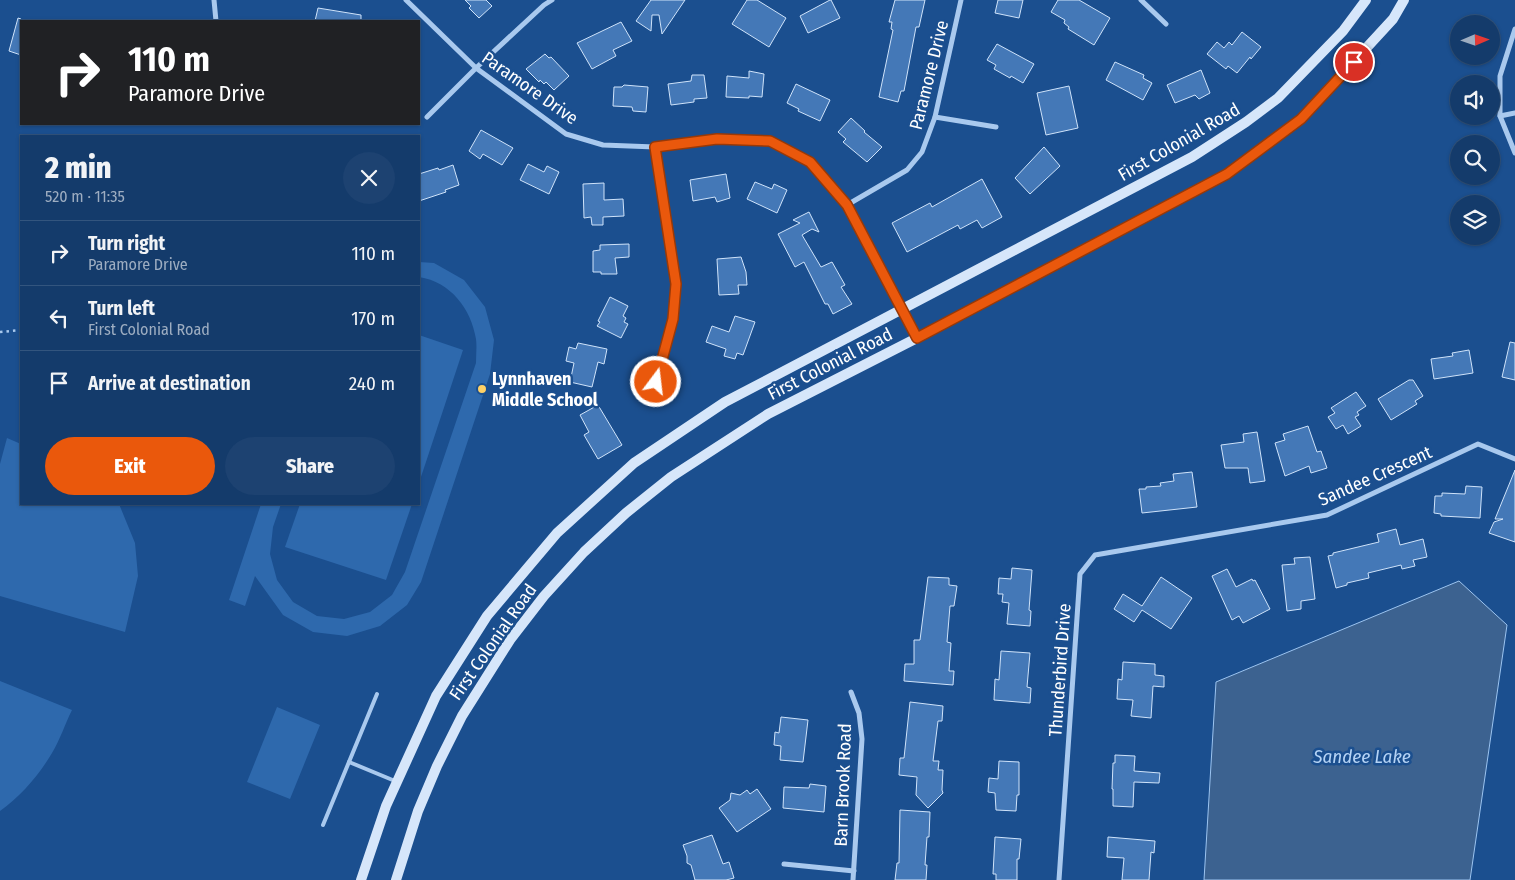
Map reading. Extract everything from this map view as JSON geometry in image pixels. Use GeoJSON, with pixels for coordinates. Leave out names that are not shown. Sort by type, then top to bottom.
{"type":"FeatureCollection","features":[{"type":"Feature","properties":{"kind":"main road","name":"First Colonial Road"},"geometry":{"type":"LineString","coordinates":[[361,880],[386,806],[436,696],[482,624],[557,533],[634,463],[725,402],[809,356],[901,310],[1192,157],[1246,122],[1278,98],[1343,31],[1366,0]]}},
{"type":"Feature","properties":{"kind":"main road","name":"First Colonial Road"},"geometry":{"type":"LineString","coordinates":[[396,880],[418,811],[437,766],[462,716],[510,640],[544,596],[584,552],[626,513],[671,477],[768,414],[917,338],[1227,174],[1301,119],[1393,20],[1404,0]]}},
{"type":"Feature","properties":{"kind":"street"},"geometry":{"type":"LineString","coordinates":[[214,0],[216,20]]}},
{"type":"Feature","properties":{"kind":"street","name":"Paramore Drive"},"geometry":{"type":"LineString","coordinates":[[406,0],[476,68],[566,134],[602,145],[655,147],[717,139],[770,141],[810,162],[847,205],[917,338]]}},
{"type":"Feature","properties":{"kind":"street"},"geometry":{"type":"LineString","coordinates":[[427,117],[476,68],[544,5],[552,0]]}},
{"type":"Feature","properties":{"kind":"street","name":"Paramore Drive"},"geometry":{"type":"LineString","coordinates":[[847,205],[907,170],[922,152],[935,117],[961,0]]}},
{"type":"Feature","properties":{"kind":"street"},"geometry":{"type":"LineString","coordinates":[[1141,0],[1166,24]]}},
{"type":"Feature","properties":{"kind":"street"},"geometry":{"type":"LineString","coordinates":[[1500,76],[1515,30]]}},
{"type":"Feature","properties":{"kind":"street"},"geometry":{"type":"LineString","coordinates":[[1515,114],[1500,116],[1515,153]]}},
{"type":"Feature","properties":{"kind":"street"},"geometry":{"type":"LineString","coordinates":[[935,117],[996,127]]}},
{"type":"Feature","properties":{"kind":"street"},"geometry":{"type":"LineString","coordinates":[[655,147],[676,284],[673,319],[656,382]]}},
{"type":"Feature","properties":{"kind":"street","name":"Sandee Crescent"},"geometry":{"type":"LineString","coordinates":[[1181,541],[1327,515],[1478,444],[1515,458]]}},
{"type":"Feature","properties":{"kind":"street","name":"Thunderbird Drive"},"geometry":{"type":"LineString","coordinates":[[1059,880],[1080,574],[1095,555],[1181,541]]}},
{"type":"Feature","properties":{"kind":"street","name":"Barn Brook Road"},"geometry":{"type":"LineString","coordinates":[[851,692],[859,713],[862,739],[853,880]]}},
{"type":"Feature","properties":{"kind":"street"},"geometry":{"type":"LineString","coordinates":[[784,864],[854,871]]}},
{"type":"Feature","properties":{"kind":"lane"},"geometry":{"type":"LineString","coordinates":[[323,825],[377,694]]}},
{"type":"Feature","properties":{"kind":"lane"},"geometry":{"type":"LineString","coordinates":[[349,762],[396,782]]}},
{"type":"Feature","properties":{"kind":"path"},"geometry":{"type":"LineString","coordinates":[[0,332],[20,330]]}},
{"type":"Feature","properties":{"kind":"shaded area"},"geometry":{"type":"Polygon","coordinates":[[[420,262],[434,263],[464,280],[485,307],[494,340],[490,374],[421,582],[407,605],[380,626],[347,636],[313,632],[283,615],[255,576],[245,606],[229,600],[261,505],[281,505],[273,527],[270,554],[277,580],[293,602],[317,616],[344,619],[370,612],[392,595],[405,572],[476,363],[476,339],[469,317],[458,299],[450,291],[430,280],[420,277],[420,262]]]}},
{"type":"Feature","properties":{"kind":"shaded area"},"geometry":{"type":"Polygon","coordinates":[[[420,335],[463,350],[420,480],[420,335]]]}},
{"type":"Feature","properties":{"kind":"shaded area"},"geometry":{"type":"Polygon","coordinates":[[[7,438],[20,444],[20,505],[119,505],[135,543],[138,576],[125,632],[0,596],[0,464],[7,438]]]}},
{"type":"Feature","properties":{"kind":"shaded area"},"geometry":{"type":"Polygon","coordinates":[[[300,505],[412,505],[386,580],[285,547],[300,505]]]}},
{"type":"Feature","properties":{"kind":"shaded area"},"geometry":{"type":"Polygon","coordinates":[[[0,681],[72,710],[55,748],[41,769],[29,785],[0,811],[0,681]]]}},
{"type":"Feature","properties":{"kind":"shaded area"},"geometry":{"type":"Polygon","coordinates":[[[277,707],[320,725],[290,799],[247,782],[277,707]]]}},
{"type":"Feature","properties":{"kind":"water","name":"Sandee Lake"},"geometry":{"type":"Polygon","coordinates":[[[1459,581],[1507,625],[1470,880],[1204,880],[1216,682],[1459,581]]]}},
{"type":"Feature","properties":{"kind":"building"},"geometry":{"type":"Polygon","coordinates":[[[465,0],[486,0],[492,6],[479,18],[469,8],[471,6],[465,0]]]}},
{"type":"Feature","properties":{"kind":"building"},"geometry":{"type":"Polygon","coordinates":[[[651,0],[685,0],[662,34],[659,15],[652,15],[651,31],[636,21],[651,0]]]}},
{"type":"Feature","properties":{"kind":"building"},"geometry":{"type":"Polygon","coordinates":[[[747,0],[757,0],[786,18],[769,47],[732,24],[747,0]]]}},
{"type":"Feature","properties":{"kind":"building"},"geometry":{"type":"Polygon","coordinates":[[[830,0],[840,18],[808,33],[800,16],[830,0]]]}},
{"type":"Feature","properties":{"kind":"building"},"geometry":{"type":"Polygon","coordinates":[[[895,0],[925,0],[919,27],[916,27],[904,91],[901,91],[898,102],[879,97],[893,30],[891,29],[892,22],[889,22],[895,0]]]}},
{"type":"Feature","properties":{"kind":"building"},"geometry":{"type":"Polygon","coordinates":[[[998,0],[1023,0],[1019,18],[995,13],[998,0]]]}},
{"type":"Feature","properties":{"kind":"building"},"geometry":{"type":"Polygon","coordinates":[[[1058,0],[1079,0],[1110,18],[1094,45],[1068,29],[1069,27],[1064,23],[1065,20],[1051,12],[1058,0]]]}},
{"type":"Feature","properties":{"kind":"building"},"geometry":{"type":"Polygon","coordinates":[[[318,8],[361,15],[361,20],[315,20],[318,8]]]}},
{"type":"Feature","properties":{"kind":"building"},"geometry":{"type":"Polygon","coordinates":[[[18,18],[21,19],[20,55],[9,51],[18,18]]]}},
{"type":"Feature","properties":{"kind":"building"},"geometry":{"type":"Polygon","coordinates":[[[621,22],[632,41],[613,50],[616,56],[592,69],[577,43],[621,22]]]}},
{"type":"Feature","properties":{"kind":"building"},"geometry":{"type":"Polygon","coordinates":[[[1242,32],[1261,47],[1237,73],[1228,66],[1226,69],[1207,54],[1217,42],[1224,48],[1229,42],[1232,45],[1242,32]]]}},
{"type":"Feature","properties":{"kind":"building"},"geometry":{"type":"Polygon","coordinates":[[[997,44],[1034,64],[1023,83],[994,69],[996,65],[987,60],[997,44]]]}},
{"type":"Feature","properties":{"kind":"building"},"geometry":{"type":"Polygon","coordinates":[[[545,54],[549,58],[551,57],[569,76],[554,90],[546,82],[544,84],[540,80],[539,82],[526,69],[545,54]]]}},
{"type":"Feature","properties":{"kind":"building"},"geometry":{"type":"Polygon","coordinates":[[[1115,62],[1144,75],[1143,78],[1152,83],[1143,100],[1106,80],[1115,62]]]}},
{"type":"Feature","properties":{"kind":"building"},"geometry":{"type":"Polygon","coordinates":[[[1201,70],[1210,93],[1199,99],[1195,95],[1175,103],[1167,85],[1201,70]]]}},
{"type":"Feature","properties":{"kind":"building"},"geometry":{"type":"Polygon","coordinates":[[[749,71],[764,74],[762,97],[726,97],[727,76],[749,78],[749,71]]]}},
{"type":"Feature","properties":{"kind":"building"},"geometry":{"type":"Polygon","coordinates":[[[692,75],[704,75],[707,98],[671,105],[668,84],[691,81],[692,75]]]}},
{"type":"Feature","properties":{"kind":"building"},"geometry":{"type":"Polygon","coordinates":[[[796,84],[830,100],[820,121],[798,111],[799,109],[787,103],[796,84]]]}},
{"type":"Feature","properties":{"kind":"building"},"geometry":{"type":"Polygon","coordinates":[[[624,85],[648,87],[646,112],[633,111],[632,107],[613,106],[614,87],[622,87],[624,85]]]}},
{"type":"Feature","properties":{"kind":"building"},"geometry":{"type":"Polygon","coordinates":[[[1069,86],[1078,128],[1046,135],[1037,93],[1069,86]]]}},
{"type":"Feature","properties":{"kind":"building"},"geometry":{"type":"Polygon","coordinates":[[[851,118],[882,147],[867,162],[843,142],[846,139],[838,132],[851,118]]]}},
{"type":"Feature","properties":{"kind":"building"},"geometry":{"type":"Polygon","coordinates":[[[481,130],[513,148],[502,165],[483,154],[480,159],[469,151],[481,130]]]}},
{"type":"Feature","properties":{"kind":"building"},"geometry":{"type":"Polygon","coordinates":[[[1044,147],[1060,166],[1030,194],[1015,178],[1044,147]]]}},
{"type":"Feature","properties":{"kind":"building"},"geometry":{"type":"Polygon","coordinates":[[[528,164],[544,172],[547,166],[559,172],[549,194],[520,180],[528,164]]]}},
{"type":"Feature","properties":{"kind":"building"},"geometry":{"type":"Polygon","coordinates":[[[453,165],[459,185],[445,190],[446,192],[420,201],[420,174],[438,168],[439,170],[453,165]]]}},
{"type":"Feature","properties":{"kind":"building"},"geometry":{"type":"Polygon","coordinates":[[[726,174],[730,198],[717,202],[715,197],[693,201],[690,180],[726,174]]]}},
{"type":"Feature","properties":{"kind":"building"},"geometry":{"type":"Polygon","coordinates":[[[982,179],[1002,217],[982,228],[977,220],[960,229],[958,225],[907,252],[892,223],[930,203],[932,207],[982,179]]]}},
{"type":"Feature","properties":{"kind":"building"},"geometry":{"type":"Polygon","coordinates":[[[755,182],[772,189],[774,184],[787,190],[777,213],[747,199],[755,182]]]}},
{"type":"Feature","properties":{"kind":"building"},"geometry":{"type":"Polygon","coordinates":[[[604,183],[604,200],[623,199],[624,216],[603,217],[603,225],[592,225],[591,217],[584,218],[583,184],[604,183]]]}},
{"type":"Feature","properties":{"kind":"building"},"geometry":{"type":"Polygon","coordinates":[[[809,212],[819,232],[812,229],[802,235],[821,267],[832,262],[845,285],[841,287],[852,304],[833,314],[828,304],[825,304],[804,262],[795,267],[778,234],[800,223],[793,220],[809,212]]]}},
{"type":"Feature","properties":{"kind":"building"},"geometry":{"type":"Polygon","coordinates":[[[629,244],[629,257],[615,258],[617,274],[593,272],[593,251],[600,250],[600,245],[629,244]]]}},
{"type":"Feature","properties":{"kind":"building"},"geometry":{"type":"Polygon","coordinates":[[[741,257],[746,272],[747,285],[738,285],[739,294],[719,295],[717,259],[741,257]]]}},
{"type":"Feature","properties":{"kind":"building"},"geometry":{"type":"Polygon","coordinates":[[[610,297],[628,306],[623,316],[626,318],[624,322],[628,324],[621,338],[597,326],[610,297]]]}},
{"type":"Feature","properties":{"kind":"building"},"geometry":{"type":"Polygon","coordinates":[[[735,316],[755,322],[743,355],[737,353],[735,359],[724,356],[726,349],[706,342],[712,326],[729,332],[735,316]]]}},
{"type":"Feature","properties":{"kind":"building"},"geometry":{"type":"Polygon","coordinates":[[[1510,342],[1515,343],[1515,380],[1502,377],[1510,342]]]}},
{"type":"Feature","properties":{"kind":"building"},"geometry":{"type":"Polygon","coordinates":[[[578,343],[607,349],[604,364],[598,362],[592,387],[570,382],[574,363],[566,361],[569,347],[576,349],[578,343]]]}},
{"type":"Feature","properties":{"kind":"building"},"geometry":{"type":"Polygon","coordinates":[[[1469,350],[1473,373],[1434,379],[1431,359],[1453,356],[1452,353],[1469,350]]]}},
{"type":"Feature","properties":{"kind":"building"},"geometry":{"type":"Polygon","coordinates":[[[1409,380],[1413,380],[1423,396],[1415,401],[1417,404],[1391,420],[1378,399],[1409,380]]]}},
{"type":"Feature","properties":{"kind":"building"},"geometry":{"type":"Polygon","coordinates":[[[1356,392],[1366,406],[1357,412],[1359,415],[1355,417],[1361,426],[1348,434],[1343,425],[1336,429],[1328,417],[1335,413],[1331,408],[1356,392]]]}},
{"type":"Feature","properties":{"kind":"building"},"geometry":{"type":"Polygon","coordinates":[[[598,405],[622,445],[598,459],[584,435],[589,432],[580,415],[598,405]]]}},
{"type":"Feature","properties":{"kind":"building"},"geometry":{"type":"Polygon","coordinates":[[[1308,426],[1317,452],[1321,451],[1327,468],[1311,473],[1309,466],[1285,476],[1275,443],[1285,440],[1283,434],[1308,426]]]}},
{"type":"Feature","properties":{"kind":"building"},"geometry":{"type":"Polygon","coordinates":[[[1257,432],[1265,481],[1250,483],[1248,468],[1225,468],[1221,445],[1244,442],[1243,434],[1257,432]]]}},
{"type":"Feature","properties":{"kind":"building"},"geometry":{"type":"Polygon","coordinates":[[[1515,470],[1515,542],[1489,533],[1494,522],[1503,519],[1495,519],[1515,470]]]}},
{"type":"Feature","properties":{"kind":"building"},"geometry":{"type":"Polygon","coordinates":[[[1192,472],[1197,507],[1142,513],[1139,489],[1161,486],[1160,483],[1174,481],[1173,474],[1192,472]]]}},
{"type":"Feature","properties":{"kind":"building"},"geometry":{"type":"Polygon","coordinates":[[[1466,486],[1482,487],[1480,518],[1441,516],[1441,514],[1434,513],[1435,496],[1442,496],[1442,493],[1465,494],[1466,486]]]}},
{"type":"Feature","properties":{"kind":"building"},"geometry":{"type":"Polygon","coordinates":[[[1396,529],[1400,545],[1423,539],[1427,557],[1413,560],[1415,566],[1402,569],[1401,565],[1368,573],[1369,578],[1347,583],[1347,585],[1336,588],[1328,556],[1333,555],[1333,553],[1379,542],[1377,534],[1396,529]]]}},
{"type":"Feature","properties":{"kind":"building"},"geometry":{"type":"Polygon","coordinates":[[[1310,557],[1315,599],[1301,601],[1301,609],[1287,611],[1282,565],[1295,564],[1294,558],[1310,557]]]}},
{"type":"Feature","properties":{"kind":"building"},"geometry":{"type":"Polygon","coordinates":[[[1012,568],[1032,570],[1029,610],[1031,611],[1030,626],[1007,624],[1009,603],[1002,602],[1003,594],[998,594],[999,578],[1011,579],[1012,568]]]}},
{"type":"Feature","properties":{"kind":"building"},"geometry":{"type":"Polygon","coordinates":[[[1227,569],[1236,587],[1252,579],[1253,581],[1255,580],[1270,609],[1243,623],[1239,616],[1232,620],[1212,576],[1227,569]]]}},
{"type":"Feature","properties":{"kind":"building"},"geometry":{"type":"Polygon","coordinates":[[[928,577],[949,578],[949,585],[957,586],[954,606],[950,606],[947,642],[951,643],[949,671],[954,671],[953,685],[904,681],[905,664],[914,664],[914,640],[920,640],[928,577]]]}},
{"type":"Feature","properties":{"kind":"building"},"geometry":{"type":"Polygon","coordinates":[[[1161,577],[1192,598],[1171,629],[1142,610],[1134,622],[1114,609],[1123,594],[1142,606],[1161,577]]]}},
{"type":"Feature","properties":{"kind":"building"},"geometry":{"type":"Polygon","coordinates":[[[1001,651],[1030,653],[1027,687],[1031,688],[1030,703],[994,700],[995,679],[999,680],[1001,651]]]}},
{"type":"Feature","properties":{"kind":"building"},"geometry":{"type":"Polygon","coordinates":[[[1123,662],[1155,664],[1155,675],[1164,676],[1164,687],[1153,686],[1151,718],[1131,716],[1133,700],[1117,699],[1118,679],[1122,680],[1123,662]]]}},
{"type":"Feature","properties":{"kind":"building"},"geometry":{"type":"Polygon","coordinates":[[[910,702],[943,706],[942,721],[938,721],[933,761],[939,761],[938,770],[943,770],[943,793],[928,808],[916,795],[917,777],[899,775],[900,758],[904,758],[910,702]]]}},
{"type":"Feature","properties":{"kind":"building"},"geometry":{"type":"Polygon","coordinates":[[[781,717],[808,720],[803,762],[780,760],[781,746],[774,745],[775,732],[779,733],[781,717]]]}},
{"type":"Feature","properties":{"kind":"building"},"geometry":{"type":"Polygon","coordinates":[[[1115,755],[1135,756],[1134,771],[1160,773],[1159,783],[1134,782],[1133,807],[1113,806],[1113,763],[1115,763],[1115,755]]]}},
{"type":"Feature","properties":{"kind":"building"},"geometry":{"type":"Polygon","coordinates":[[[999,761],[1019,762],[1019,795],[1017,795],[1016,811],[996,810],[995,793],[988,792],[989,778],[998,779],[999,761]]]}},
{"type":"Feature","properties":{"kind":"building"},"geometry":{"type":"Polygon","coordinates":[[[810,784],[826,786],[824,812],[783,808],[784,787],[809,788],[810,784]]]}},
{"type":"Feature","properties":{"kind":"building"},"geometry":{"type":"Polygon","coordinates":[[[757,789],[771,809],[737,832],[719,808],[730,800],[731,793],[740,795],[747,790],[750,794],[757,789]]]}},
{"type":"Feature","properties":{"kind":"building"},"geometry":{"type":"Polygon","coordinates":[[[900,810],[930,812],[925,865],[927,865],[926,880],[895,880],[897,863],[899,863],[900,810]]]}},
{"type":"Feature","properties":{"kind":"building"},"geometry":{"type":"Polygon","coordinates":[[[712,835],[723,864],[729,862],[734,878],[726,880],[695,880],[691,865],[687,863],[687,856],[683,845],[712,835]]]}},
{"type":"Feature","properties":{"kind":"building"},"geometry":{"type":"Polygon","coordinates":[[[995,837],[1021,839],[1019,859],[1017,859],[1017,880],[996,880],[996,874],[993,874],[995,837]]]}},
{"type":"Feature","properties":{"kind":"building"},"geometry":{"type":"Polygon","coordinates":[[[1108,837],[1155,841],[1154,853],[1151,852],[1149,880],[1122,880],[1124,858],[1107,857],[1108,837]]]}},
{"type":"Feature","properties":{"kind":"place","name":"Lynnhaven Middle School"},"geometry":{"type":"Point","coordinates":[482,389]}},
{"type":"Feature","properties":{"kind":"route"},"geometry":{"type":"LineString","coordinates":[[656,382],[673,319],[676,284],[655,147],[717,139],[770,141],[810,162],[847,205],[917,338],[1227,174],[1301,119],[1354,62]]}}]}
